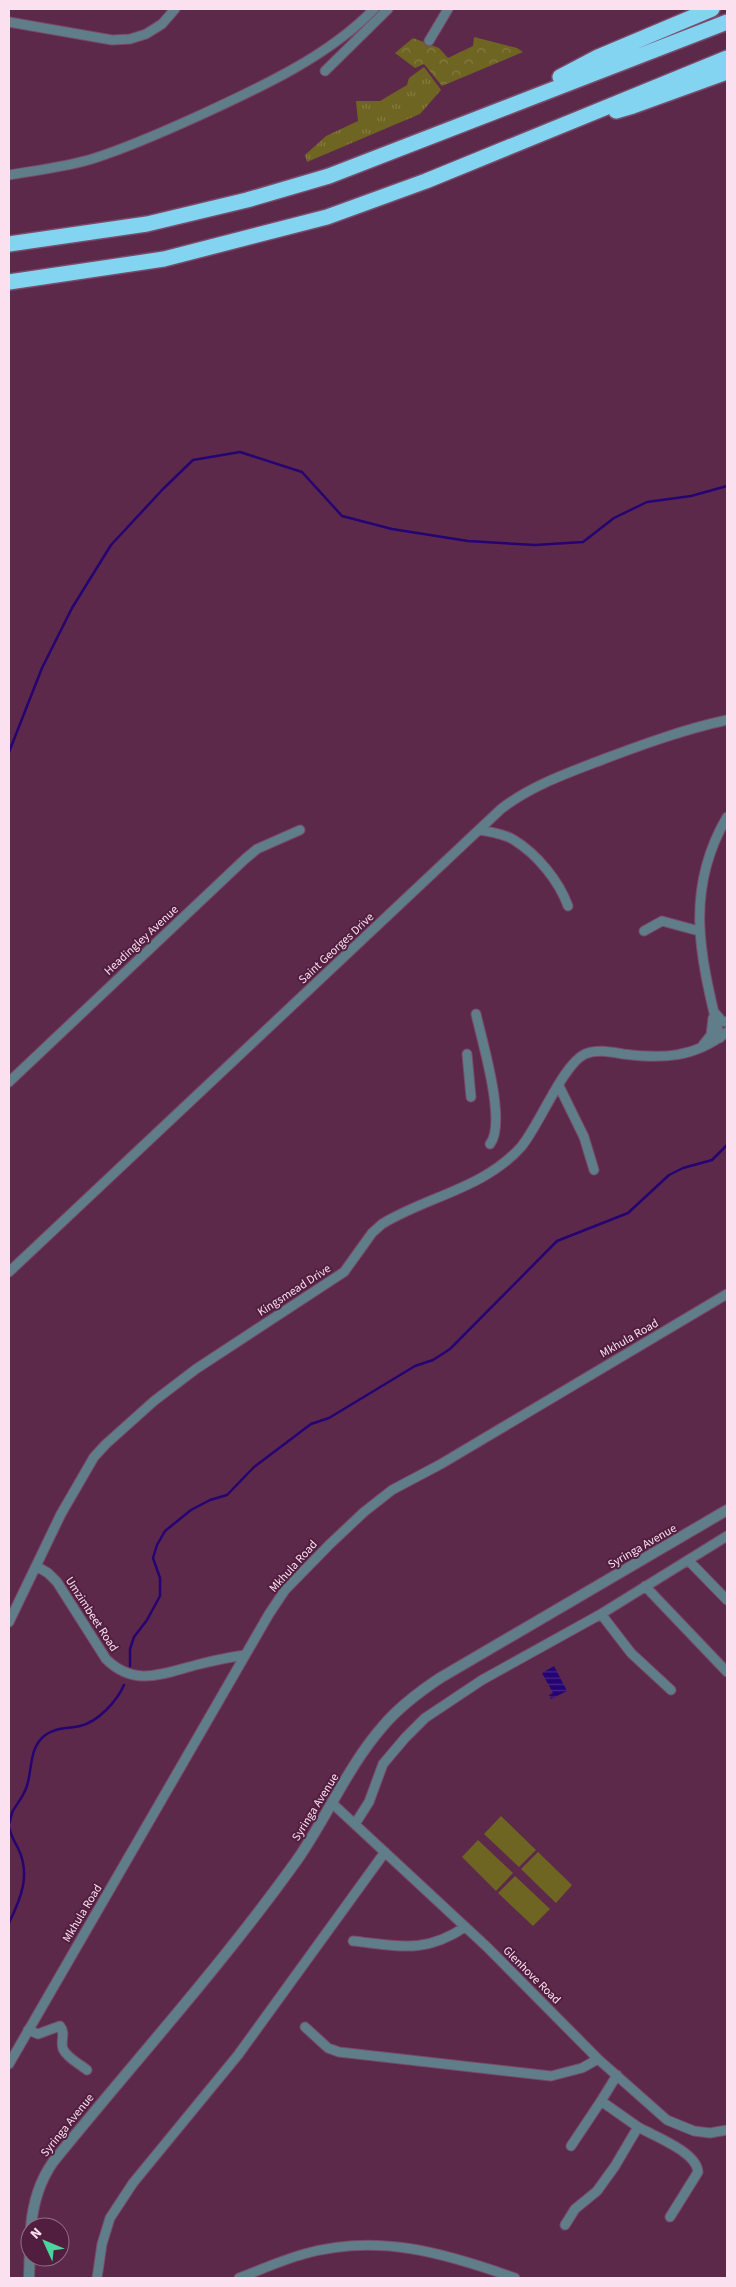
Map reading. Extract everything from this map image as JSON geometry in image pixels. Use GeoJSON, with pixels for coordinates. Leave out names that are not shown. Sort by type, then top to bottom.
{"type":"FeatureCollection","features":[{"type":"Feature","properties":{"kind":"highway"},"geometry":{"type":"LineString","coordinates":[[507,107],[598,57],[712,9]]}},
{"type":"Feature","properties":{"kind":"highway"},"geometry":{"type":"LineString","coordinates":[[9,244],[147,224],[247,200],[329,176],[727,22]]}},
{"type":"Feature","properties":{"kind":"highway"},"geometry":{"type":"LineString","coordinates":[[9,282],[164,259],[327,217],[426,181],[727,58]]}},
{"type":"Feature","properties":{"kind":"highway"},"geometry":{"type":"LineString","coordinates":[[560,125],[633,106],[727,72]]}},
{"type":"Feature","properties":{"kind":"street"},"geometry":{"type":"LineString","coordinates":[[9,22],[112,40],[130,39],[146,34],[162,24],[175,9]]}},
{"type":"Feature","properties":{"kind":"street"},"geometry":{"type":"LineString","coordinates":[[9,175],[63,167],[94,158],[168,130],[244,95],[302,63],[336,42],[374,9]]}},
{"type":"Feature","properties":{"kind":"street"},"geometry":{"type":"LineString","coordinates":[[325,71],[388,9]]}},
{"type":"Feature","properties":{"kind":"street"},"geometry":{"type":"LineString","coordinates":[[430,41],[448,9]]}},
{"type":"Feature","properties":{"kind":"street","name":"Saint Georges Drive"},"geometry":{"type":"LineString","coordinates":[[9,1272],[501,809],[520,794],[533,787],[654,741],[727,720]]}},
{"type":"Feature","properties":{"kind":"street"},"geometry":{"type":"LineString","coordinates":[[724,1035],[714,1011],[702,964],[699,910],[710,855],[727,817]]}},
{"type":"Feature","properties":{"kind":"street","name":"Headingley Avenue"},"geometry":{"type":"LineString","coordinates":[[9,1082],[245,859],[257,849],[300,830]]}},
{"type":"Feature","properties":{"kind":"street"},"geometry":{"type":"LineString","coordinates":[[480,830],[513,839],[523,847],[553,877],[561,888],[568,906]]}},
{"type":"Feature","properties":{"kind":"street"},"geometry":{"type":"LineString","coordinates":[[644,931],[662,921],[700,931]]}},
{"type":"Feature","properties":{"kind":"street"},"geometry":{"type":"LineString","coordinates":[[714,1011],[722,1021],[727,1022]]}},
{"type":"Feature","properties":{"kind":"street"},"geometry":{"type":"LineString","coordinates":[[699,1049],[711,1035],[714,1011]]}},
{"type":"Feature","properties":{"kind":"street"},"geometry":{"type":"LineString","coordinates":[[476,1014],[496,1106],[497,1129],[490,1144]]}},
{"type":"Feature","properties":{"kind":"street","name":"Kingsmead Drive"},"geometry":{"type":"LineString","coordinates":[[9,1622],[61,1514],[94,1457],[154,1401],[196,1369],[344,1272],[372,1234],[382,1224],[465,1188],[511,1157],[529,1136],[572,1065],[586,1054],[611,1052],[654,1058],[678,1056],[699,1049],[724,1035]]}},
{"type":"Feature","properties":{"kind":"street"},"geometry":{"type":"LineString","coordinates":[[467,1054],[471,1097]]}},
{"type":"Feature","properties":{"kind":"street"},"geometry":{"type":"LineString","coordinates":[[559,1086],[584,1137],[594,1170]]}},
{"type":"Feature","properties":{"kind":"street","name":"Mkhula Road"},"geometry":{"type":"LineString","coordinates":[[9,2064],[79,1941],[130,1858],[268,1614],[286,1590],[330,1544],[383,1497],[727,1294]]}},
{"type":"Feature","properties":{"kind":"street","name":"Syringa Avenue"},"geometry":{"type":"LineString","coordinates":[[33,2217],[38,2190],[44,2174],[52,2162],[241,1933],[296,1860],[350,1773],[382,1727],[419,1693],[478,1655],[727,1510]]}},
{"type":"Feature","properties":{"kind":"street"},"geometry":{"type":"LineString","coordinates":[[355,1824],[369,1802],[383,1764],[405,1738],[426,1718],[482,1680],[601,1614],[727,1536]]}},
{"type":"Feature","properties":{"kind":"street"},"geometry":{"type":"LineString","coordinates":[[688,1560],[727,1600]]}},
{"type":"Feature","properties":{"kind":"street","name":"Umzimbeet Road"},"geometry":{"type":"LineString","coordinates":[[36,1566],[43,1569],[57,1582],[106,1659],[115,1668],[125,1673],[136,1676],[155,1676],[224,1658],[245,1655]]}},
{"type":"Feature","properties":{"kind":"street"},"geometry":{"type":"LineString","coordinates":[[645,1586],[727,1672]]}},
{"type":"Feature","properties":{"kind":"street"},"geometry":{"type":"LineString","coordinates":[[601,1614],[632,1653],[671,1690]]}},
{"type":"Feature","properties":{"kind":"street","name":"Glenhove Road"},"geometry":{"type":"LineString","coordinates":[[332,1804],[465,1927],[598,2059],[667,2120],[679,2127],[710,2133],[727,2130]]}},
{"type":"Feature","properties":{"kind":"street"},"geometry":{"type":"LineString","coordinates":[[97,2278],[102,2244],[110,2218],[133,2183],[238,2055],[385,1852]]}},
{"type":"Feature","properties":{"kind":"street"},"geometry":{"type":"LineString","coordinates":[[354,1941],[418,1947],[442,1940],[465,1927]]}},
{"type":"Feature","properties":{"kind":"street"},"geometry":{"type":"LineString","coordinates":[[28,2030],[38,2034],[60,2026],[63,2032],[62,2047],[64,2051],[87,2070]]}},
{"type":"Feature","properties":{"kind":"street"},"geometry":{"type":"LineString","coordinates":[[305,2027],[328,2048],[360,2056],[551,2076],[582,2068],[598,2059]]}},
{"type":"Feature","properties":{"kind":"street"},"geometry":{"type":"LineString","coordinates":[[571,2146],[617,2075]]}},
{"type":"Feature","properties":{"kind":"street"},"geometry":{"type":"LineString","coordinates":[[601,2101],[638,2127],[690,2155],[698,2165],[698,2172],[670,2217]]}},
{"type":"Feature","properties":{"kind":"street"},"geometry":{"type":"LineString","coordinates":[[565,2225],[575,2209],[597,2191],[615,2166],[638,2127]]}},
{"type":"Feature","properties":{"kind":"street"},"geometry":{"type":"LineString","coordinates":[[239,2278],[304,2254],[348,2246],[377,2245],[404,2246],[425,2251],[515,2278]]}},
{"type":"Feature","properties":{"kind":"green space"},"geometry":{"type":"Polygon","coordinates":[[[474,37],[517,48],[523,52],[442,86],[424,64],[415,68],[395,53],[413,38],[439,48],[448,58],[473,46],[474,37]]]}},
{"type":"Feature","properties":{"kind":"green space"},"geometry":{"type":"Polygon","coordinates":[[[424,67],[441,90],[420,114],[307,162],[305,155],[326,136],[358,121],[356,101],[380,101],[407,85],[409,78],[424,67]]]}},
{"type":"Feature","properties":{"kind":"green space"},"geometry":{"type":"Polygon","coordinates":[[[501,1816],[536,1850],[519,1867],[484,1834],[501,1816]]]}},
{"type":"Feature","properties":{"kind":"green space"},"geometry":{"type":"Polygon","coordinates":[[[478,1840],[513,1873],[496,1891],[462,1857],[478,1840]]]}},
{"type":"Feature","properties":{"kind":"green space"},"geometry":{"type":"Polygon","coordinates":[[[538,1852],[572,1885],[556,1903],[521,1869],[538,1852]]]}},
{"type":"Feature","properties":{"kind":"green space"},"geometry":{"type":"Polygon","coordinates":[[[515,1876],[550,1909],[533,1926],[498,1893],[515,1876]]]}},
{"type":"Feature","properties":{"kind":"shaded area"},"geometry":{"type":"Polygon","coordinates":[[[554,1666],[567,1691],[551,1699],[549,1695],[553,1693],[542,1673],[554,1666]]]}},
{"type":"Feature","properties":{"kind":"waterway"},"geometry":{"type":"LineString","coordinates":[[9,752],[42,668],[72,608],[111,545],[193,460],[240,452],[302,472],[342,516],[392,529],[468,541],[535,545],[583,542],[614,518],[647,502],[691,496],[727,486]]}},
{"type":"Feature","properties":{"kind":"waterway"},"geometry":{"type":"LineString","coordinates":[[130,1666],[130,1649],[134,1637],[147,1620],[160,1596],[160,1578],[153,1558],[157,1545],[165,1531],[191,1510],[210,1500],[227,1495],[254,1467],[311,1424],[329,1418],[415,1366],[433,1360],[450,1349],[557,1241],[628,1213],[669,1175],[683,1168],[712,1160],[727,1145]]}},
{"type":"Feature","properties":{"kind":"waterway"},"geometry":{"type":"LineString","coordinates":[[9,1824],[13,1811],[26,1790],[32,1758],[39,1741],[52,1731],[87,1724],[112,1704],[124,1685]]}},
{"type":"Feature","properties":{"kind":"waterway"},"geometry":{"type":"LineString","coordinates":[[9,1827],[22,1858],[24,1868],[21,1895],[9,1923]]}}]}
